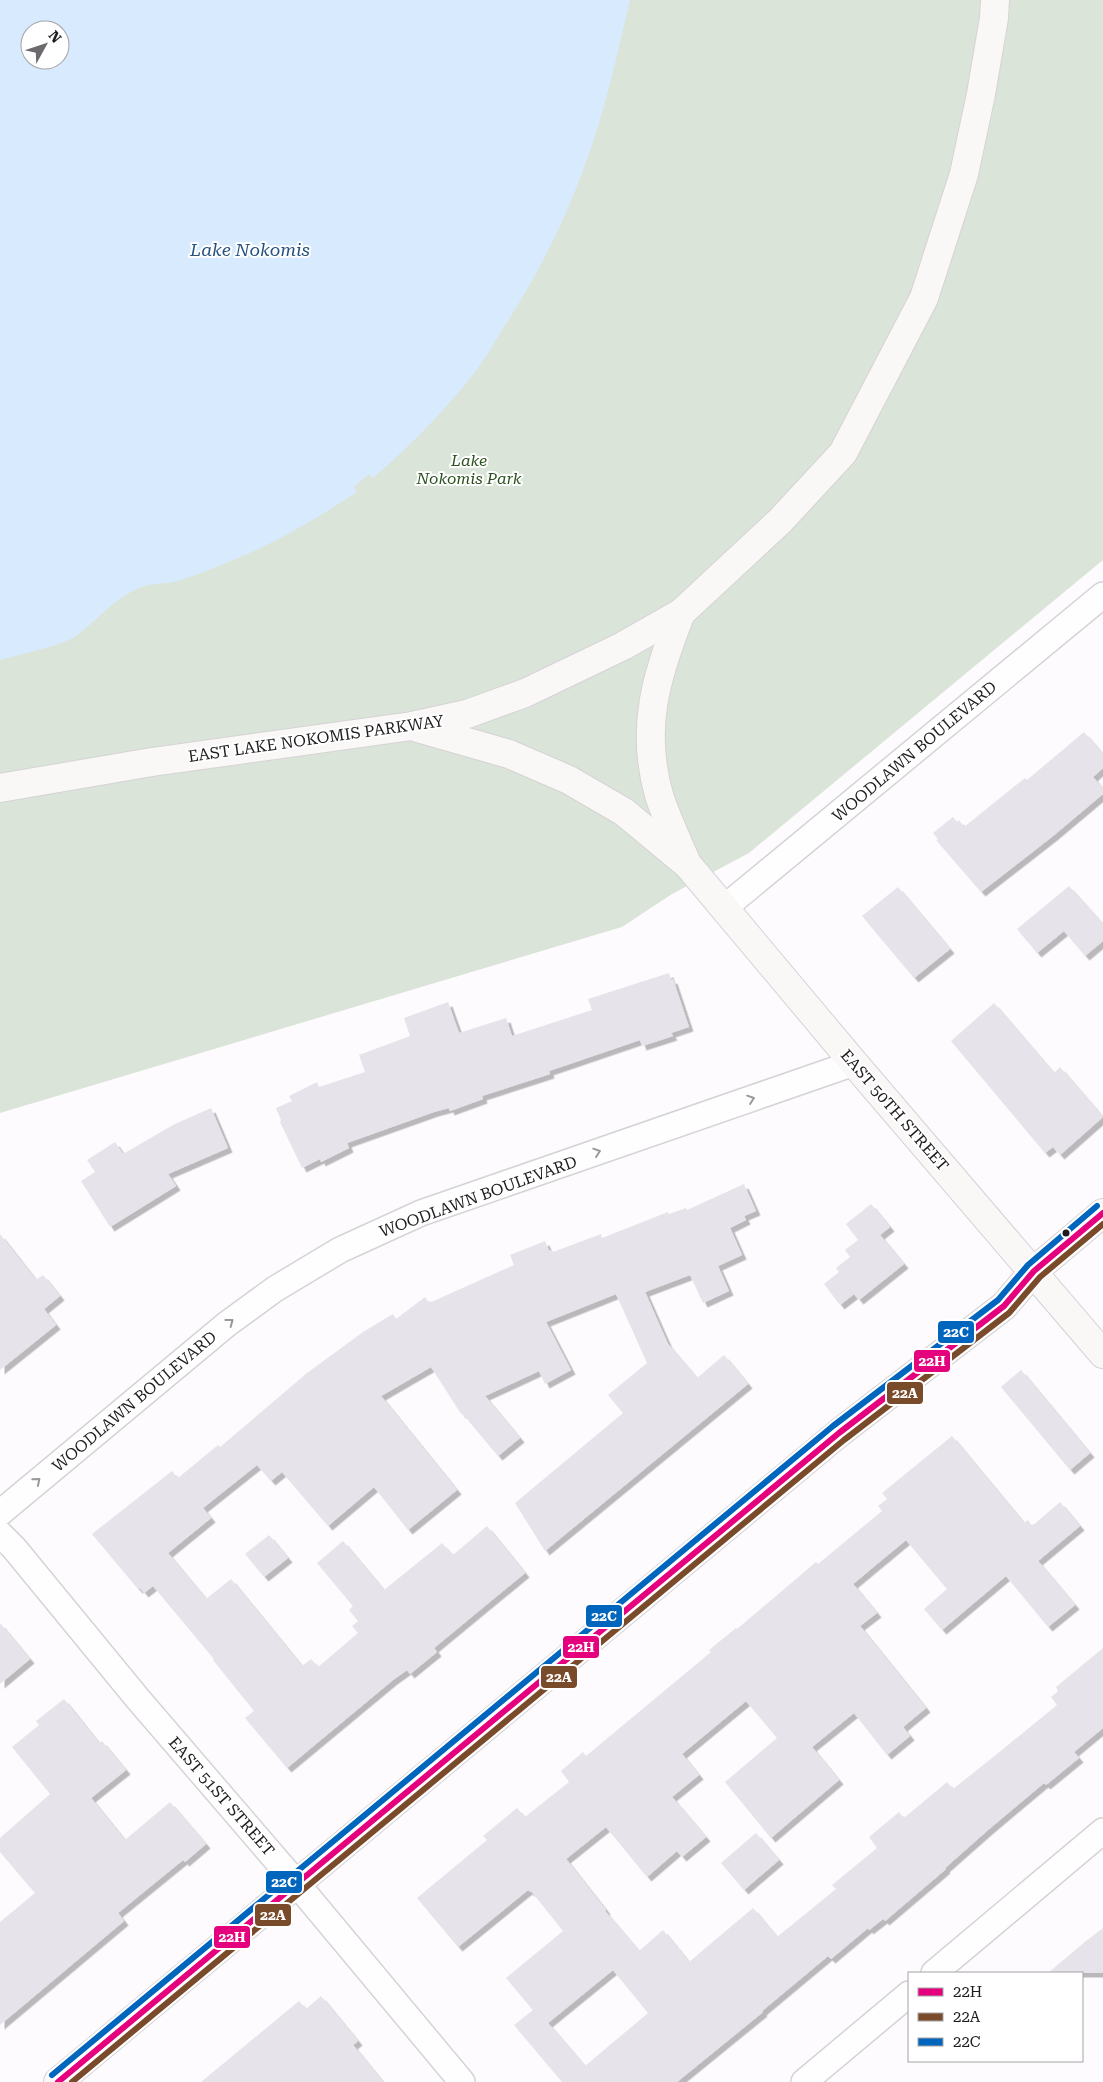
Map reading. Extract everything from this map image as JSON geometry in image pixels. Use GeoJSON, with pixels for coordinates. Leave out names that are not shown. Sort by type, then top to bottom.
{"type":"FeatureCollection","features":[{"type":"Feature","properties":{"kind":"street","name":"EAST LAKE NOKOMIS PARKWAY"},"geometry":{"type":"LineString","coordinates":[[0,788],[152,762],[412,726],[467,714],[534,689],[623,646],[681,613],[780,522],[843,453],[924,298],[964,174],[981,94],[994,18],[995,0]]}},
{"type":"Feature","properties":{"kind":"street","name":"WOODLAWN BOULEVARD"},"geometry":{"type":"LineString","coordinates":[[724,908],[1103,595]]}},
{"type":"Feature","properties":{"kind":"street","name":"EAST 50TH STREET"},"geometry":{"type":"LineString","coordinates":[[681,613],[663,659],[656,686],[650,741],[653,770],[660,796],[688,865]]}},
{"type":"Feature","properties":{"kind":"street","name":"EAST 50TH STREET"},"geometry":{"type":"LineString","coordinates":[[412,726],[509,754],[570,780],[624,812],[688,865],[854,1063],[1034,1271],[1103,1354]]}},
{"type":"Feature","properties":{"kind":"street","name":"WOODLAWN BOULEVARD"},"geometry":{"type":"LineString","coordinates":[[0,1513],[227,1324],[275,1289],[340,1250],[420,1213],[854,1063]]}},
{"type":"Feature","properties":{"kind":"street"},"geometry":{"type":"LineString","coordinates":[[58,2082],[839,1433],[1004,1306],[1034,1271],[1103,1213]]}},
{"type":"Feature","properties":{"kind":"street","name":"EAST 51ST STREET"},"geometry":{"type":"LineString","coordinates":[[0,1534],[14,1548],[138,1700],[297,1884],[462,2082]]}},
{"type":"Feature","properties":{"kind":"street"},"geometry":{"type":"LineString","coordinates":[[935,1972],[1103,1832]]}},
{"type":"Feature","properties":{"kind":"street"},"geometry":{"type":"LineString","coordinates":[[804,2082],[908,1995]]}},
{"type":"Feature","properties":{"kind":"green space","name":"Lake Nokomis Park"},"geometry":{"type":"Polygon","coordinates":[[[0,0],[1103,0],[1103,560],[749,853],[672,894],[622,927],[0,1113],[0,0]]]}},
{"type":"Feature","properties":{"kind":"water","name":"Lake Nokomis"},"geometry":{"type":"Polygon","coordinates":[[[0,0],[630,0],[599,124],[577,187],[548,250],[526,290],[478,368],[454,398],[401,453],[373,478],[369,474],[354,487],[357,492],[324,513],[235,560],[190,577],[173,582],[143,586],[130,592],[79,634],[53,646],[0,660],[0,0]]]}},
{"type":"Feature","properties":{"kind":"building"},"geometry":{"type":"Polygon","coordinates":[[[1084,732],[1103,754],[1103,768],[1093,777],[1103,789],[1103,794],[981,892],[936,840],[938,839],[933,833],[953,817],[957,822],[959,820],[964,827],[1025,778],[1027,780],[1084,732]]]}},
{"type":"Feature","properties":{"kind":"building"},"geometry":{"type":"Polygon","coordinates":[[[1069,886],[1103,924],[1103,941],[1085,956],[1064,931],[1037,953],[1017,929],[1069,886]]]}},
{"type":"Feature","properties":{"kind":"building"},"geometry":{"type":"Polygon","coordinates":[[[898,887],[950,949],[914,978],[862,916],[898,887]]]}},
{"type":"Feature","properties":{"kind":"building"},"geometry":{"type":"Polygon","coordinates":[[[669,973],[671,980],[673,979],[689,1027],[671,1033],[673,1036],[642,1046],[640,1040],[549,1071],[550,1074],[482,1096],[483,1099],[450,1111],[449,1108],[434,1112],[347,1143],[349,1148],[321,1162],[320,1159],[302,1168],[280,1122],[281,1120],[276,1108],[292,1101],[289,1096],[317,1082],[319,1087],[365,1072],[359,1055],[410,1036],[404,1018],[448,1002],[459,1033],[506,1018],[512,1036],[592,1010],[588,999],[669,973]]]}},
{"type":"Feature","properties":{"kind":"building"},"geometry":{"type":"Polygon","coordinates":[[[994,1003],[1054,1073],[1060,1067],[1103,1117],[1060,1155],[1053,1147],[1045,1153],[951,1041],[994,1003]]]}},
{"type":"Feature","properties":{"kind":"building"},"geometry":{"type":"Polygon","coordinates":[[[211,1108],[228,1148],[168,1174],[176,1186],[110,1227],[81,1181],[95,1172],[87,1160],[115,1142],[123,1154],[173,1125],[211,1108]]]}},
{"type":"Feature","properties":{"kind":"building"},"geometry":{"type":"Polygon","coordinates":[[[744,1184],[756,1211],[744,1216],[746,1220],[730,1228],[742,1255],[718,1266],[729,1291],[703,1303],[690,1275],[645,1292],[668,1344],[697,1378],[724,1355],[748,1384],[545,1551],[515,1503],[623,1413],[608,1395],[647,1363],[616,1294],[546,1322],[571,1370],[545,1384],[539,1371],[485,1396],[520,1438],[498,1456],[461,1414],[431,1367],[381,1396],[457,1490],[408,1530],[374,1487],[328,1526],[282,1472],[271,1481],[257,1465],[203,1508],[211,1518],[168,1553],[206,1599],[231,1579],[302,1666],[311,1659],[318,1667],[358,1633],[352,1626],[358,1621],[349,1610],[353,1606],[317,1563],[343,1541],[384,1590],[442,1543],[453,1555],[487,1526],[525,1573],[434,1648],[437,1652],[410,1674],[407,1670],[393,1680],[287,1768],[245,1718],[254,1711],[214,1659],[153,1586],[144,1593],[140,1588],[138,1589],[92,1534],[172,1471],[178,1478],[218,1445],[220,1447],[307,1373],[363,1332],[393,1314],[396,1319],[425,1297],[429,1303],[514,1265],[510,1255],[545,1241],[549,1251],[552,1250],[553,1252],[601,1234],[602,1238],[668,1212],[669,1214],[686,1208],[687,1210],[744,1184]]]}},
{"type":"Feature","properties":{"kind":"building"},"geometry":{"type":"Polygon","coordinates":[[[871,1204],[890,1227],[880,1235],[904,1264],[859,1300],[854,1294],[840,1305],[824,1284],[839,1272],[836,1268],[850,1257],[845,1250],[858,1240],[846,1224],[871,1204]]]}},
{"type":"Feature","properties":{"kind":"building"},"geometry":{"type":"Polygon","coordinates":[[[0,1234],[36,1280],[43,1275],[60,1296],[44,1309],[56,1325],[0,1370],[0,1234]]]}},
{"type":"Feature","properties":{"kind":"building"},"geometry":{"type":"Polygon","coordinates":[[[1021,1370],[1090,1453],[1070,1470],[1001,1387],[1021,1370]]]}},
{"type":"Feature","properties":{"kind":"building"},"geometry":{"type":"Polygon","coordinates":[[[952,1436],[1024,1523],[1028,1520],[1032,1526],[1060,1502],[1080,1526],[1038,1561],[1075,1605],[1048,1627],[1006,1576],[942,1630],[924,1609],[947,1589],[906,1540],[853,1584],[877,1613],[860,1626],[926,1708],[903,1727],[910,1736],[887,1755],[854,1713],[812,1747],[839,1780],[771,1838],[725,1782],[777,1738],[746,1701],[682,1754],[699,1775],[672,1797],[706,1837],[682,1857],[677,1851],[647,1877],[606,1827],[566,1859],[605,1911],[639,1951],[663,1930],[689,1962],[753,1908],[777,1937],[836,1889],[832,1885],[877,1848],[869,1837],[899,1812],[904,1818],[947,1782],[953,1789],[997,1754],[1057,1705],[1051,1697],[1058,1691],[1056,1687],[1103,1648],[1103,1728],[1074,1752],[1079,1758],[1046,1785],[1044,1783],[988,1830],[885,1921],[883,1919],[869,1930],[868,1928],[831,1959],[828,1956],[677,2082],[562,2082],[514,2025],[533,2010],[506,1978],[563,1931],[531,1891],[528,1890],[458,1947],[417,1898],[487,1840],[483,1836],[517,1808],[525,1817],[569,1782],[561,1771],[583,1752],[586,1756],[711,1652],[709,1650],[737,1629],[816,1562],[818,1564],[882,1511],[878,1506],[887,1499],[882,1493],[952,1436]],[[613,1970],[548,2023],[585,2066],[648,2013],[613,1970]]]}},
{"type":"Feature","properties":{"kind":"building"},"geometry":{"type":"Polygon","coordinates":[[[269,1535],[288,1558],[264,1577],[245,1554],[269,1535]]]}},
{"type":"Feature","properties":{"kind":"building"},"geometry":{"type":"Polygon","coordinates":[[[0,1623],[30,1659],[0,1684],[0,1623]]]}},
{"type":"Feature","properties":{"kind":"building"},"geometry":{"type":"Polygon","coordinates":[[[64,1699],[99,1743],[102,1741],[126,1770],[91,1798],[125,1840],[170,1802],[206,1844],[185,1862],[183,1860],[118,1913],[124,1921],[0,2025],[0,1922],[35,1893],[0,1852],[0,1838],[50,1794],[12,1747],[39,1725],[36,1721],[64,1699]]]}},
{"type":"Feature","properties":{"kind":"building"},"geometry":{"type":"Polygon","coordinates":[[[756,1833],[779,1860],[744,1890],[721,1863],[756,1833]]]}},
{"type":"Feature","properties":{"kind":"building"},"geometry":{"type":"Polygon","coordinates":[[[1103,1928],[1103,1973],[1049,1972],[1103,1928]]]}},
{"type":"Feature","properties":{"kind":"building"},"geometry":{"type":"Polygon","coordinates":[[[321,1996],[358,2041],[353,2045],[383,2082],[201,2082],[299,2001],[306,2009],[321,1996]]]}},
{"type":"Feature","properties":{"kind":"transit line","name":"22C"},"geometry":{"type":"LineString","coordinates":[[52,2075],[833,1426],[998,1300],[1028,1265],[1097,1206]]}},
{"type":"Feature","properties":{"kind":"transit line","name":"22H"},"geometry":{"type":"LineString","coordinates":[[58,2082],[839,1433],[1004,1306],[1034,1271],[1103,1213]]}},
{"type":"Feature","properties":{"kind":"transit line","name":"22A"},"geometry":{"type":"LineString","coordinates":[[72,2082],[844,1440],[1009,1313],[1040,1277],[1103,1224]]}}]}
